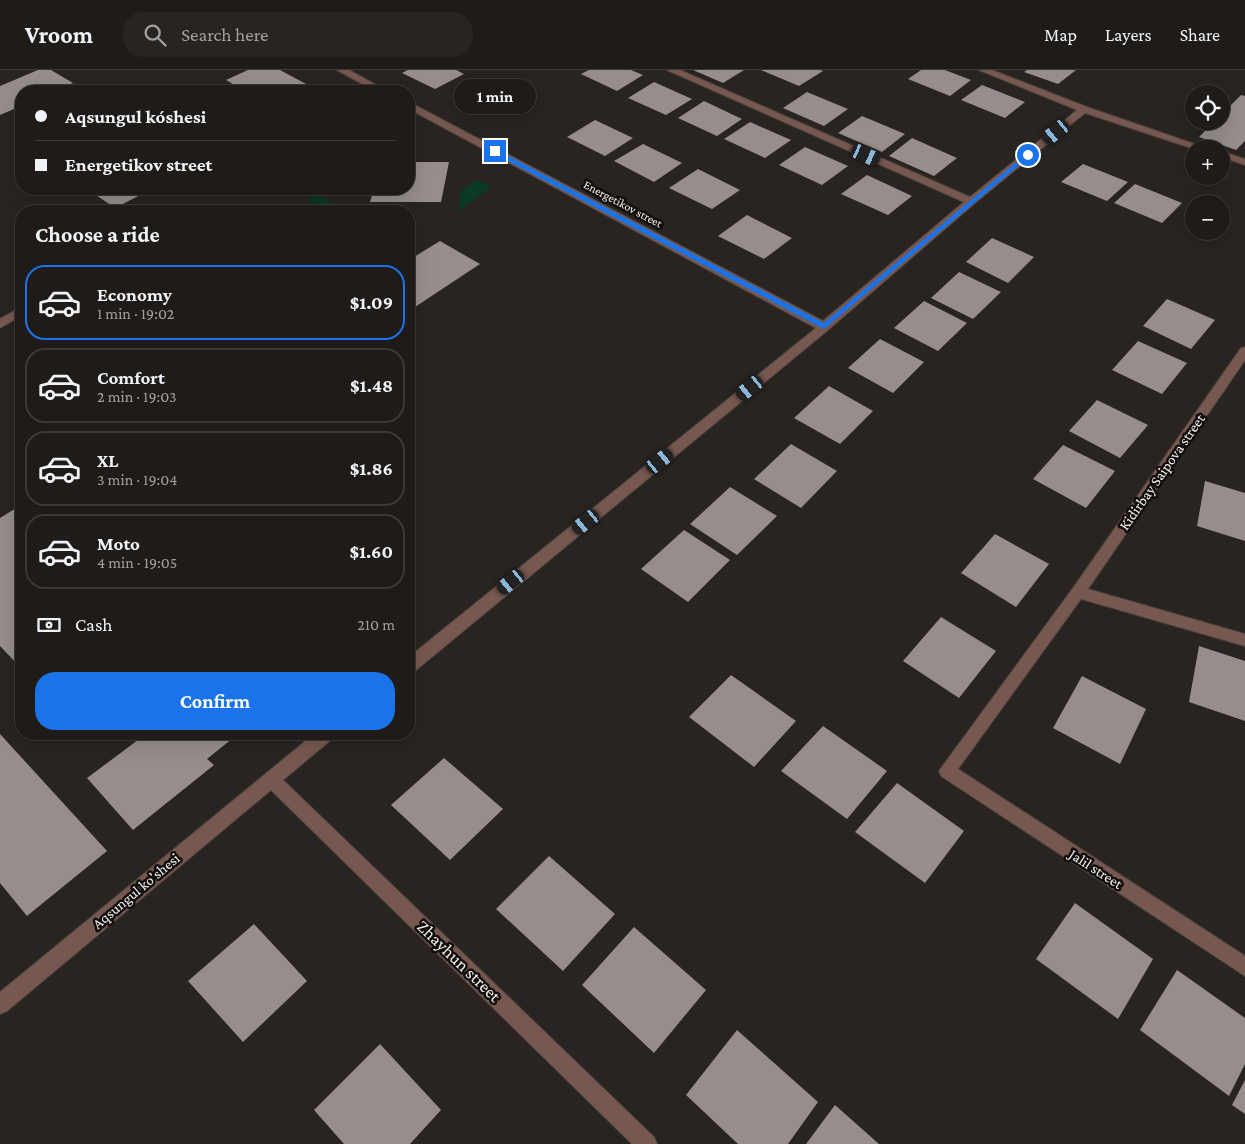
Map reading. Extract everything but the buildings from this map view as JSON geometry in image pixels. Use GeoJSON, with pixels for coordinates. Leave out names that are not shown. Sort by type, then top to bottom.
{"type":"FeatureCollection","features":[{"type":"Feature","properties":{"kind":"street"},"geometry":{"type":"LineString","coordinates":[[342,70],[371,85]]}},
{"type":"Feature","properties":{"kind":"street"},"geometry":{"type":"LineString","coordinates":[[672,70],[971,201]]}},
{"type":"Feature","properties":{"kind":"street"},"geometry":{"type":"LineString","coordinates":[[989,71],[1084,109],[1185,143]]}},
{"type":"Feature","properties":{"kind":"street","name":"Energetikov street"},"geometry":{"type":"LineString","coordinates":[[415,108],[824,326]]}},
{"type":"Feature","properties":{"kind":"street"},"geometry":{"type":"LineString","coordinates":[[415,661],[824,326],[971,201],[1084,109]]}},
{"type":"Feature","properties":{"kind":"street"},"geometry":{"type":"LineString","coordinates":[[1230,157],[1245,162]]}},
{"type":"Feature","properties":{"kind":"street"},"geometry":{"type":"LineString","coordinates":[[0,324],[15,315]]}},
{"type":"Feature","properties":{"kind":"street","name":"Kidirbay Saipova street"},"geometry":{"type":"LineString","coordinates":[[947,771],[1078,592],[1245,351]]}},
{"type":"Feature","properties":{"kind":"street"},"geometry":{"type":"LineString","coordinates":[[1078,592],[1245,640]]}},
{"type":"Feature","properties":{"kind":"street","name":"Aqsungul ko'shesi"},"geometry":{"type":"LineString","coordinates":[[0,1004],[319,740]]}},
{"type":"Feature","properties":{"kind":"street","name":"Jalil street"},"geometry":{"type":"LineString","coordinates":[[947,771],[1245,966]]}},
{"type":"Feature","properties":{"kind":"street","name":"Zhayhun street"},"geometry":{"type":"LineString","coordinates":[[271,779],[647,1144]]}},
{"type":"Feature","properties":{"kind":"green space"},"geometry":{"type":"Polygon","coordinates":[[[477,180],[492,187],[458,211],[461,190],[477,180]]]}},
{"type":"Feature","properties":{"kind":"green space"},"geometry":{"type":"Polygon","coordinates":[[[319,195],[335,205],[315,205],[307,200],[319,195]]]}},
{"type":"Feature","properties":{"kind":"route"},"geometry":{"type":"LineString","coordinates":[[495,151],[824,326],[1028,155]]}}]}
